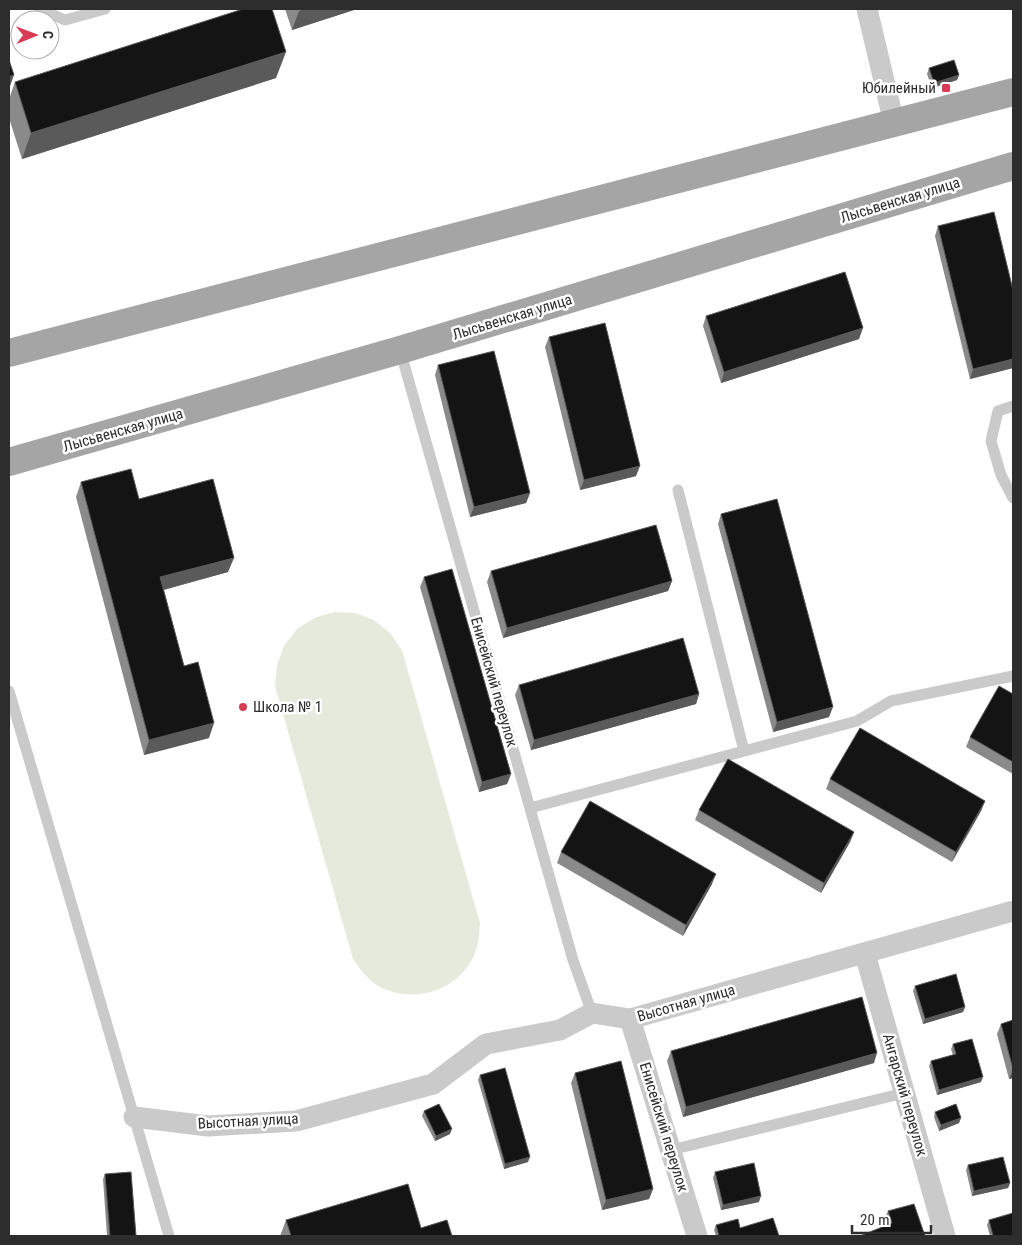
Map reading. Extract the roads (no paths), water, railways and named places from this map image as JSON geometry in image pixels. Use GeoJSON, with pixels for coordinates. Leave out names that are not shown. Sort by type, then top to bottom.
{"type":"FeatureCollection","features":[{"type":"Feature","properties":{"kind":"main road"},"geometry":{"type":"LineString","coordinates":[[9,353],[1013,92]]}},
{"type":"Feature","properties":{"kind":"main road","name":"Лысьвенская улица"},"geometry":{"type":"LineString","coordinates":[[9,462],[400,350],[1013,166]]}},
{"type":"Feature","properties":{"kind":"street"},"geometry":{"type":"LineString","coordinates":[[867,9],[894,123]]}},
{"type":"Feature","properties":{"kind":"street","name":"Высотная улица"},"geometry":{"type":"LineString","coordinates":[[134,1117],[208,1126],[296,1121],[433,1084],[486,1044],[560,1030],[592,1013],[630,1019],[1013,911]]}},
{"type":"Feature","properties":{"kind":"street","name":"Ангарский переулок"},"geometry":{"type":"LineString","coordinates":[[865,954],[945,1236]]}},
{"type":"Feature","properties":{"kind":"street","name":"Енисейский переулок"},"geometry":{"type":"LineString","coordinates":[[630,1019],[697,1236]]}},
{"type":"Feature","properties":{"kind":"lane"},"geometry":{"type":"LineString","coordinates":[[40,9],[65,20],[105,9]]}},
{"type":"Feature","properties":{"kind":"lane","name":"Енисейский переулок"},"geometry":{"type":"LineString","coordinates":[[400,350],[573,960],[592,1013]]}},
{"type":"Feature","properties":{"kind":"lane"},"geometry":{"type":"LineString","coordinates":[[1013,406],[998,411],[991,441],[1001,475],[1013,498]]}},
{"type":"Feature","properties":{"kind":"lane"},"geometry":{"type":"LineString","coordinates":[[678,490],[744,751]]}},
{"type":"Feature","properties":{"kind":"lane"},"geometry":{"type":"LineString","coordinates":[[530,808],[857,721],[891,701],[1013,676]]}},
{"type":"Feature","properties":{"kind":"lane"},"geometry":{"type":"LineString","coordinates":[[9,692],[169,1236]]}},
{"type":"Feature","properties":{"kind":"lane"},"geometry":{"type":"LineString","coordinates":[[671,1150],[904,1093]]}},
{"type":"Feature","properties":{"kind":"place","name":"Юбилейный"},"geometry":{"type":"Point","coordinates":[946,88]}},
{"type":"Feature","properties":{"kind":"place","name":"Школа № 1"},"geometry":{"type":"Point","coordinates":[243,707]}}]}
